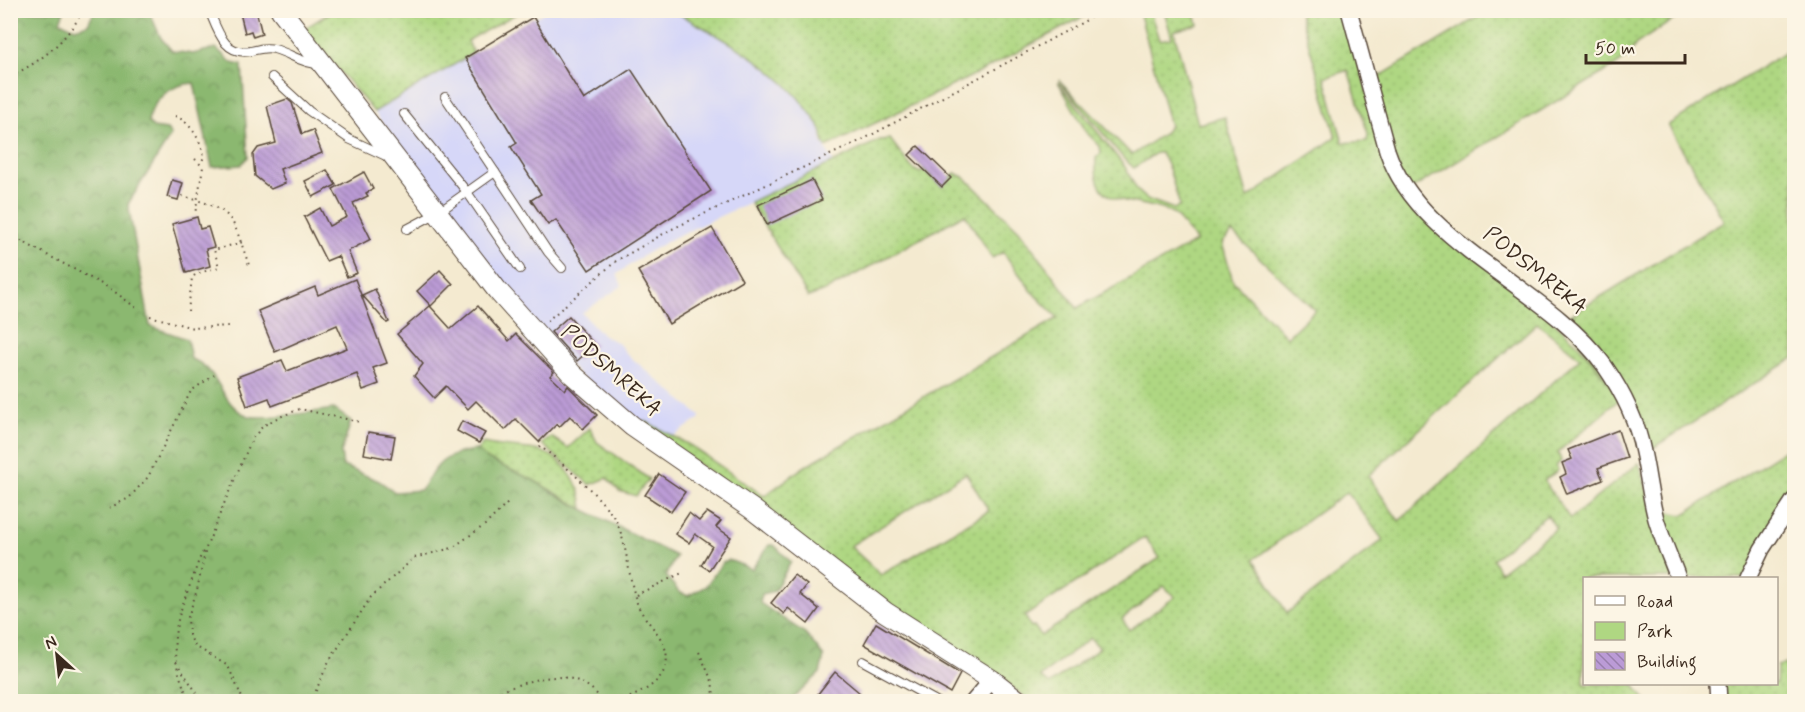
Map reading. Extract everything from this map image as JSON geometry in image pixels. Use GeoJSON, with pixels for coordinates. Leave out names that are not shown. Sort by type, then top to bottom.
{"type":"FeatureCollection","features":[{"type":"Feature","properties":{"kind":"street","name":"PODSMREKA"},"geometry":{"type":"LineString","coordinates":[[281,10],[320,64],[405,168],[533,333],[588,388],[632,426],[752,509],[885,612],[992,680],[1020,702]]}},
{"type":"Feature","properties":{"kind":"street","name":"PODSMREKA"},"geometry":{"type":"LineString","coordinates":[[1349,10],[1387,150],[1392,165],[1407,192],[1440,225],[1578,338],[1603,364],[1620,390],[1634,419],[1656,520],[1677,577]]}},
{"type":"Feature","properties":{"kind":"street"},"geometry":{"type":"LineString","coordinates":[[1749,577],[1762,549],[1794,500]]}},
{"type":"Feature","properties":{"kind":"street"},"geometry":{"type":"LineString","coordinates":[[973,702],[992,680]]}},
{"type":"Feature","properties":{"kind":"street"},"geometry":{"type":"LineString","coordinates":[[1718,685],[1719,702]]}},
{"type":"Feature","properties":{"kind":"lane"},"geometry":{"type":"LineString","coordinates":[[209,10],[222,39],[233,51],[241,53],[270,48],[306,63],[320,64]]}},
{"type":"Feature","properties":{"kind":"lane"},"geometry":{"type":"LineString","coordinates":[[272,77],[309,111],[349,139],[375,150],[405,168]]}},
{"type":"Feature","properties":{"kind":"lane"},"geometry":{"type":"LineString","coordinates":[[445,97],[548,252],[562,268]]}},
{"type":"Feature","properties":{"kind":"lane"},"geometry":{"type":"LineString","coordinates":[[404,114],[467,192],[520,269]]}},
{"type":"Feature","properties":{"kind":"lane"},"geometry":{"type":"LineString","coordinates":[[407,228],[439,213],[495,172]]}},
{"type":"Feature","properties":{"kind":"lane"},"geometry":{"type":"LineString","coordinates":[[863,661],[938,702]]}},
{"type":"Feature","properties":{"kind":"path"},"geometry":{"type":"LineString","coordinates":[[533,333],[616,261],[672,229],[862,140],[1085,21],[1101,10]]}},
{"type":"Feature","properties":{"kind":"path"},"geometry":{"type":"LineString","coordinates":[[11,76],[54,50],[66,38],[79,18]]}},
{"type":"Feature","properties":{"kind":"path"},"geometry":{"type":"LineString","coordinates":[[175,116],[181,118],[201,144],[204,157],[201,164],[203,173],[195,214]]}},
{"type":"Feature","properties":{"kind":"path"},"geometry":{"type":"LineString","coordinates":[[195,159],[201,164]]}},
{"type":"Feature","properties":{"kind":"path"},"geometry":{"type":"LineString","coordinates":[[182,196],[222,211],[238,229],[249,265]]}},
{"type":"Feature","properties":{"kind":"path"},"geometry":{"type":"LineString","coordinates":[[10,235],[111,289],[139,310]]}},
{"type":"Feature","properties":{"kind":"path"},"geometry":{"type":"LineString","coordinates":[[188,311],[192,278],[196,274],[219,267],[214,250],[243,242]]}},
{"type":"Feature","properties":{"kind":"path"},"geometry":{"type":"LineString","coordinates":[[150,316],[193,328],[229,326]]}},
{"type":"Feature","properties":{"kind":"path"},"geometry":{"type":"LineString","coordinates":[[109,508],[129,498],[148,477],[191,391],[214,375]]}},
{"type":"Feature","properties":{"kind":"path"},"geometry":{"type":"LineString","coordinates":[[244,702],[228,666],[195,646],[189,635],[188,617],[197,590],[206,548],[252,439],[263,426],[300,409],[360,422]]}},
{"type":"Feature","properties":{"kind":"path"},"geometry":{"type":"LineString","coordinates":[[539,446],[582,483],[616,521],[639,608],[667,651],[667,662],[652,688],[635,697],[615,702]]}},
{"type":"Feature","properties":{"kind":"path"},"geometry":{"type":"LineString","coordinates":[[311,702],[328,663],[371,597],[414,558],[452,548],[485,525],[509,502]]}},
{"type":"Feature","properties":{"kind":"path"},"geometry":{"type":"LineString","coordinates":[[190,702],[174,660],[173,645],[181,606],[196,563],[206,548]]}},
{"type":"Feature","properties":{"kind":"path"},"geometry":{"type":"LineString","coordinates":[[635,596],[682,573]]}},
{"type":"Feature","properties":{"kind":"path"},"geometry":{"type":"LineString","coordinates":[[699,652],[712,681],[715,702]]}},
{"type":"Feature","properties":{"kind":"path"},"geometry":{"type":"LineString","coordinates":[[174,660],[203,702]]}},
{"type":"Feature","properties":{"kind":"path"},"geometry":{"type":"LineString","coordinates":[[479,702],[514,686],[557,675],[576,678],[595,690],[603,702]]}},
{"type":"Feature","properties":{"kind":"shaded area"},"geometry":{"type":"Polygon","coordinates":[[[546,11],[674,11],[740,47],[783,82],[807,108],[820,129],[822,142],[834,163],[675,237],[644,255],[617,274],[622,286],[582,313],[603,335],[618,343],[628,355],[700,416],[699,419],[666,441],[589,386],[522,313],[473,243],[374,112],[546,11]]]}},
{"type":"Feature","properties":{"kind":"green space"},"geometry":{"type":"Polygon","coordinates":[[[10,11],[64,11],[60,21],[75,28],[88,24],[94,11],[149,11],[161,38],[172,51],[193,54],[216,48],[232,63],[242,65],[248,157],[241,165],[212,167],[194,83],[178,86],[158,100],[150,114],[148,122],[153,128],[167,130],[171,135],[128,204],[150,326],[187,339],[191,359],[201,363],[208,370],[239,411],[249,416],[266,417],[334,409],[351,421],[341,453],[343,466],[379,481],[395,492],[421,490],[443,461],[466,451],[477,450],[487,459],[533,480],[573,504],[676,556],[666,576],[679,592],[688,596],[706,586],[722,563],[729,560],[752,569],[769,545],[774,545],[791,562],[774,591],[762,594],[760,603],[805,633],[824,657],[820,673],[789,702],[11,701],[10,11]]]}},
{"type":"Feature","properties":{"kind":"green space"},"geometry":{"type":"Polygon","coordinates":[[[332,11],[521,11],[467,41],[474,53],[374,112],[304,29],[332,11]]]}},
{"type":"Feature","properties":{"kind":"green space"},"geometry":{"type":"Polygon","coordinates":[[[674,11],[1094,11],[976,74],[826,147],[817,122],[780,79],[747,53],[674,11]]]}},
{"type":"Feature","properties":{"kind":"green space"},"geometry":{"type":"Polygon","coordinates":[[[1139,11],[1164,11],[1194,11],[1198,24],[1174,31],[1198,124],[1225,117],[1248,198],[1336,137],[1299,11],[1344,11],[1390,173],[1578,344],[1621,398],[1558,452],[1561,461],[1556,466],[1558,470],[1544,481],[1570,519],[1639,463],[1673,577],[1583,577],[1583,685],[1634,685],[1646,701],[1031,701],[977,661],[909,620],[644,424],[645,421],[691,446],[764,496],[804,467],[1058,318],[1034,294],[1003,252],[992,258],[965,214],[827,290],[808,297],[750,202],[880,140],[890,139],[912,168],[920,173],[923,170],[942,187],[955,173],[964,177],[1019,230],[1077,308],[1197,241],[1179,219],[1170,212],[1119,199],[1104,191],[1096,173],[1096,158],[1101,153],[1100,146],[1087,133],[1058,82],[1125,167],[1137,190],[1147,199],[1174,209],[1180,206],[1169,169],[1161,153],[1156,153],[1134,168],[1059,80],[1132,155],[1163,134],[1170,126],[1139,11]],[[1164,11],[1151,14],[1159,40],[1172,38],[1164,11]],[[1348,70],[1325,78],[1343,143],[1367,141],[1368,134],[1348,70]],[[1232,232],[1222,243],[1233,281],[1287,337],[1315,310],[1232,232]],[[1537,323],[1368,476],[1399,521],[1580,358],[1537,323]],[[966,473],[850,546],[881,575],[989,511],[966,473]],[[1347,492],[1254,559],[1287,613],[1383,540],[1347,492]],[[1547,515],[1493,559],[1500,572],[1556,528],[1547,515]],[[1145,537],[1025,616],[1031,627],[1034,626],[1041,636],[1160,558],[1145,537]],[[1164,586],[1122,619],[1129,630],[1175,597],[1164,586]],[[1090,638],[1040,677],[1050,684],[1100,648],[1090,638]]]}},
{"type":"Feature","properties":{"kind":"green space"},"geometry":{"type":"Polygon","coordinates":[[[1488,11],[1687,11],[1636,44],[1627,57],[1613,67],[1410,190],[1400,175],[1372,81],[1488,11]]]}},
{"type":"Feature","properties":{"kind":"green space"},"geometry":{"type":"Polygon","coordinates":[[[1794,47],[1794,358],[1653,448],[1661,505],[1667,512],[1683,515],[1794,444],[1794,494],[1745,577],[1681,577],[1661,525],[1639,426],[1564,319],[1724,221],[1668,125],[1794,47]]]}},
{"type":"Feature","properties":{"kind":"green space"},"geometry":{"type":"Polygon","coordinates":[[[590,428],[597,442],[649,479],[636,496],[619,491],[607,478],[590,485],[542,444],[551,437],[568,448],[590,428]]]}},
{"type":"Feature","properties":{"kind":"green space"},"geometry":{"type":"Polygon","coordinates":[[[483,443],[535,450],[553,457],[574,480],[582,499],[583,509],[533,480],[486,459],[477,450],[483,443]]]}},
{"type":"Feature","properties":{"kind":"green space"},"geometry":{"type":"Polygon","coordinates":[[[1794,663],[1794,701],[1724,702],[1724,685],[1778,685],[1778,666],[1794,663]]]}},
{"type":"Feature","properties":{"kind":"building"},"geometry":{"type":"Polygon","coordinates":[[[256,10],[262,34],[253,37],[251,31],[245,33],[240,13],[256,10]]]}},
{"type":"Feature","properties":{"kind":"building"},"geometry":{"type":"Polygon","coordinates":[[[533,17],[584,100],[631,69],[711,191],[589,270],[556,220],[548,225],[531,200],[541,194],[511,147],[517,143],[465,58],[533,17]]]}},
{"type":"Feature","properties":{"kind":"building"},"geometry":{"type":"Polygon","coordinates":[[[287,99],[292,103],[302,134],[313,130],[322,153],[280,169],[285,183],[271,189],[255,176],[253,155],[258,148],[276,143],[267,106],[287,99]]]}},
{"type":"Feature","properties":{"kind":"building"},"geometry":{"type":"Polygon","coordinates":[[[918,146],[951,178],[942,187],[909,155],[918,146]]]}},
{"type":"Feature","properties":{"kind":"building"},"geometry":{"type":"Polygon","coordinates":[[[327,170],[336,185],[313,197],[305,181],[327,170]]]}},
{"type":"Feature","properties":{"kind":"building"},"geometry":{"type":"Polygon","coordinates":[[[364,172],[373,189],[366,193],[368,196],[353,203],[371,239],[348,251],[357,273],[347,277],[338,256],[326,261],[304,217],[320,208],[329,226],[347,217],[333,189],[364,172]]]}},
{"type":"Feature","properties":{"kind":"building"},"geometry":{"type":"Polygon","coordinates":[[[172,180],[183,183],[178,200],[167,197],[172,180]]]}},
{"type":"Feature","properties":{"kind":"building"},"geometry":{"type":"Polygon","coordinates":[[[812,180],[822,200],[767,225],[758,205],[812,180]]]}},
{"type":"Feature","properties":{"kind":"building"},"geometry":{"type":"Polygon","coordinates":[[[197,217],[200,229],[208,227],[214,247],[206,249],[210,266],[186,273],[172,224],[197,217]]]}},
{"type":"Feature","properties":{"kind":"building"},"geometry":{"type":"Polygon","coordinates":[[[712,228],[742,280],[669,324],[638,271],[712,228]]]}},
{"type":"Feature","properties":{"kind":"building"},"geometry":{"type":"Polygon","coordinates":[[[440,270],[453,284],[431,306],[417,291],[440,270]]]}},
{"type":"Feature","properties":{"kind":"building"},"geometry":{"type":"Polygon","coordinates":[[[355,279],[387,363],[373,368],[379,384],[363,390],[357,374],[272,406],[269,398],[247,406],[237,377],[282,360],[287,371],[347,348],[337,325],[275,352],[258,311],[315,287],[318,295],[355,279]]]}},
{"type":"Feature","properties":{"kind":"building"},"geometry":{"type":"Polygon","coordinates":[[[375,289],[389,322],[387,323],[362,295],[375,289]]]}},
{"type":"Feature","properties":{"kind":"building"},"geometry":{"type":"Polygon","coordinates":[[[430,306],[451,329],[478,306],[509,341],[516,334],[554,372],[550,376],[565,390],[568,386],[597,415],[583,429],[570,416],[559,427],[557,424],[539,442],[516,419],[505,430],[476,401],[468,409],[446,386],[434,398],[414,376],[423,364],[397,334],[430,306]]]}},
{"type":"Feature","properties":{"kind":"building"},"geometry":{"type":"Polygon","coordinates":[[[569,316],[595,345],[577,361],[551,332],[569,316]]]}},
{"type":"Feature","properties":{"kind":"building"},"geometry":{"type":"Polygon","coordinates":[[[462,421],[485,433],[479,443],[457,431],[462,421]]]}},
{"type":"Feature","properties":{"kind":"building"},"geometry":{"type":"Polygon","coordinates":[[[1618,430],[1627,458],[1598,468],[1603,480],[1567,494],[1560,477],[1566,474],[1562,463],[1572,459],[1568,450],[1618,430]]]}},
{"type":"Feature","properties":{"kind":"building"},"geometry":{"type":"Polygon","coordinates":[[[368,432],[395,436],[391,459],[364,454],[368,432]]]}},
{"type":"Feature","properties":{"kind":"building"},"geometry":{"type":"Polygon","coordinates":[[[659,474],[685,492],[671,512],[645,495],[659,474]]]}},
{"type":"Feature","properties":{"kind":"building"},"geometry":{"type":"Polygon","coordinates":[[[707,512],[721,521],[716,527],[731,537],[709,570],[701,565],[712,546],[695,534],[689,543],[675,534],[689,513],[699,521],[707,512]]]}},
{"type":"Feature","properties":{"kind":"building"},"geometry":{"type":"Polygon","coordinates":[[[794,575],[807,585],[800,594],[819,609],[808,624],[788,608],[784,614],[771,603],[794,575]]]}},
{"type":"Feature","properties":{"kind":"building"},"geometry":{"type":"Polygon","coordinates":[[[876,623],[960,674],[950,693],[864,644],[876,623]]]}},
{"type":"Feature","properties":{"kind":"building"},"geometry":{"type":"Polygon","coordinates":[[[835,672],[860,693],[853,702],[825,702],[817,695],[835,672]]]}}]}
